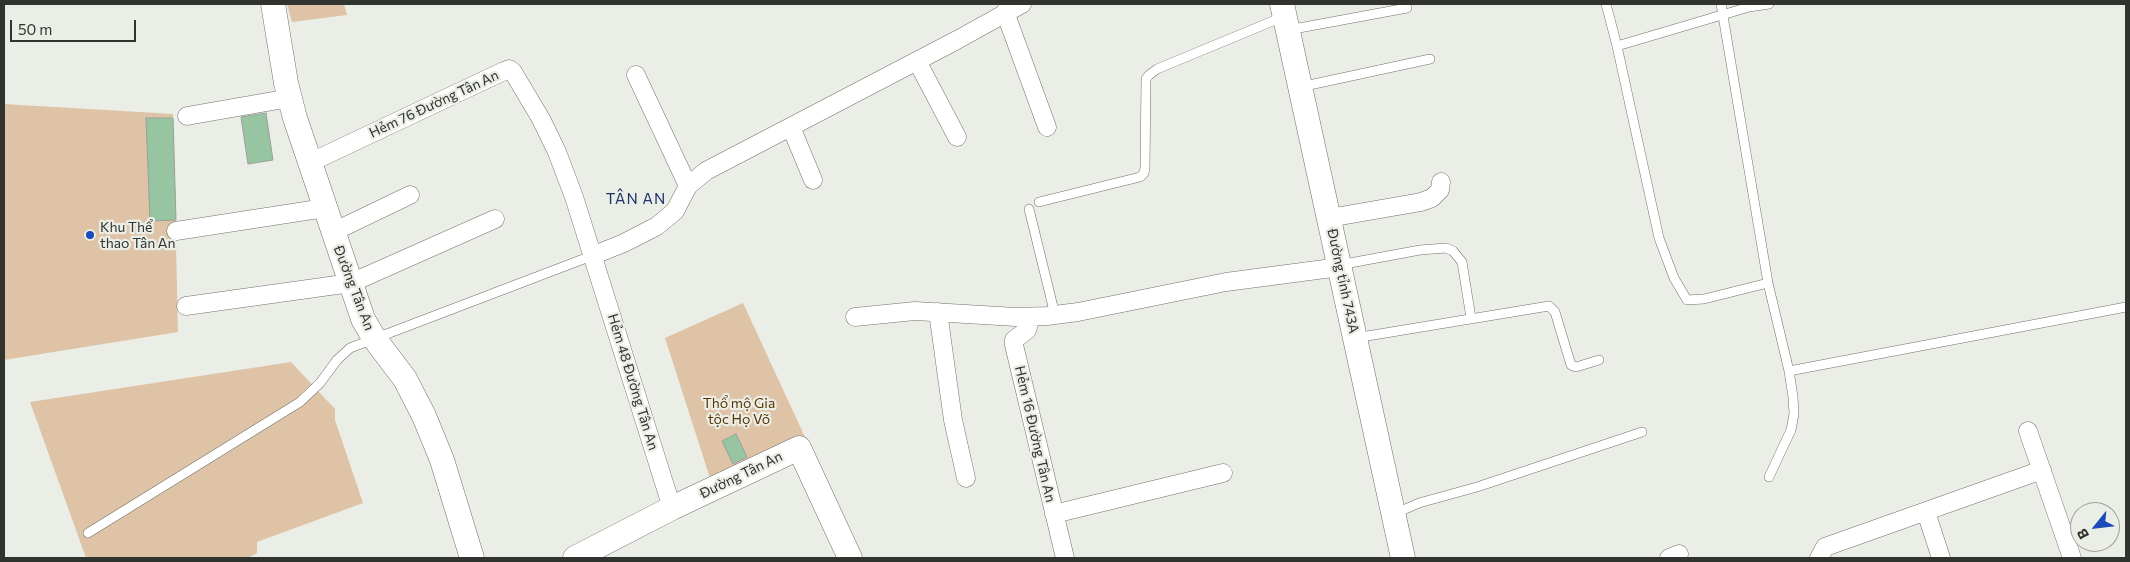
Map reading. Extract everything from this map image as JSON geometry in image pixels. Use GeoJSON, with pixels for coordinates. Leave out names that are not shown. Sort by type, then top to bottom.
{"type":"FeatureCollection","features":[{"type":"Feature","properties":{"kind":"street","name":"Đường Tân An"},"geometry":{"type":"LineString","coordinates":[[273,4],[290,98],[309,163],[363,319],[374,338],[404,379],[424,416],[442,460],[472,558]]}},
{"type":"Feature","properties":{"kind":"street"},"geometry":{"type":"LineString","coordinates":[[594,255],[624,243],[657,226],[674,211],[688,186],[706,171],[1022,4]]}},
{"type":"Feature","properties":{"kind":"street"},"geometry":{"type":"LineString","coordinates":[[1005,12],[1047,127]]}},
{"type":"Feature","properties":{"kind":"street","name":"Đường tỉnh 743A"},"geometry":{"type":"LineString","coordinates":[[1285,17],[1403,558]]}},
{"type":"Feature","properties":{"kind":"street"},"geometry":{"type":"LineString","coordinates":[[917,61],[957,137]]}},
{"type":"Feature","properties":{"kind":"street","name":"Hẻm 76 Đường Tân An"},"geometry":{"type":"LineString","coordinates":[[309,163],[508,69],[513,72],[531,100],[557,152],[594,255]]}},
{"type":"Feature","properties":{"kind":"street"},"geometry":{"type":"LineString","coordinates":[[636,75],[688,186]]}},
{"type":"Feature","properties":{"kind":"street"},"geometry":{"type":"LineString","coordinates":[[187,116],[290,98]]}},
{"type":"Feature","properties":{"kind":"street"},"geometry":{"type":"LineString","coordinates":[[791,127],[813,180]]}},
{"type":"Feature","properties":{"kind":"street"},"geometry":{"type":"LineString","coordinates":[[1329,218],[1422,202],[1432,198],[1440,190],[1441,182]]}},
{"type":"Feature","properties":{"kind":"street"},"geometry":{"type":"LineString","coordinates":[[333,232],[410,195]]}},
{"type":"Feature","properties":{"kind":"street"},"geometry":{"type":"LineString","coordinates":[[176,231],[325,208]]}},
{"type":"Feature","properties":{"kind":"street"},"geometry":{"type":"LineString","coordinates":[[186,306],[351,283],[495,219]]}},
{"type":"Feature","properties":{"kind":"street","name":"Hẻm 48 Đường Tân An"},"geometry":{"type":"LineString","coordinates":[[594,255],[672,508]]}},
{"type":"Feature","properties":{"kind":"street"},"geometry":{"type":"LineString","coordinates":[[855,317],[915,312],[1031,317],[1055,315],[1226,282],[1339,266]]}},
{"type":"Feature","properties":{"kind":"street"},"geometry":{"type":"LineString","coordinates":[[938,312],[953,420],[966,478]]}},
{"type":"Feature","properties":{"kind":"street","name":"Hẻm 16 Đường Tân An"},"geometry":{"type":"LineString","coordinates":[[1031,317],[1026,330],[1014,340],[1014,345],[1065,558]]}},
{"type":"Feature","properties":{"kind":"street"},"geometry":{"type":"LineString","coordinates":[[2028,430],[2072,558]]}},
{"type":"Feature","properties":{"kind":"street","name":"Đường Tân An"},"geometry":{"type":"LineString","coordinates":[[575,558],[672,508],[799,448],[850,558]]}},
{"type":"Feature","properties":{"kind":"street"},"geometry":{"type":"LineString","coordinates":[[1819,558],[1825,548],[2042,470]]}},
{"type":"Feature","properties":{"kind":"street"},"geometry":{"type":"LineString","coordinates":[[1054,514],[1223,473]]}},
{"type":"Feature","properties":{"kind":"street"},"geometry":{"type":"LineString","coordinates":[[1926,512],[1941,558]]}},
{"type":"Feature","properties":{"kind":"lane"},"geometry":{"type":"LineString","coordinates":[[1606,4],[1659,238],[1674,278],[1687,300],[1704,299],[1768,283]]}},
{"type":"Feature","properties":{"kind":"lane"},"geometry":{"type":"LineString","coordinates":[[1721,4],[1768,283],[1789,371],[1794,414],[1784,448],[1769,477]]}},
{"type":"Feature","properties":{"kind":"lane"},"geometry":{"type":"LineString","coordinates":[[1617,46],[1749,7],[1769,4]]}},
{"type":"Feature","properties":{"kind":"lane"},"geometry":{"type":"LineString","coordinates":[[1039,202],[1140,177],[1144,173],[1146,78],[1157,69],[1285,17],[1407,8]]}},
{"type":"Feature","properties":{"kind":"lane"},"geometry":{"type":"LineString","coordinates":[[1300,87],[1430,59]]}},
{"type":"Feature","properties":{"kind":"lane"},"geometry":{"type":"LineString","coordinates":[[1029,209],[1055,315]]}},
{"type":"Feature","properties":{"kind":"lane"},"geometry":{"type":"LineString","coordinates":[[1339,266],[1420,250],[1446,248],[1453,251],[1462,262],[1471,318]]}},
{"type":"Feature","properties":{"kind":"lane"},"geometry":{"type":"LineString","coordinates":[[88,533],[300,402],[320,383],[343,354],[357,344],[594,255]]}},
{"type":"Feature","properties":{"kind":"lane"},"geometry":{"type":"LineString","coordinates":[[1355,338],[1549,306],[1555,312],[1571,365],[1576,367],[1599,360]]}},
{"type":"Feature","properties":{"kind":"lane"},"geometry":{"type":"LineString","coordinates":[[1789,371],[2126,307]]}},
{"type":"Feature","properties":{"kind":"lane"},"geometry":{"type":"LineString","coordinates":[[1394,514],[1419,503],[1477,487],[1642,432]]}},
{"type":"Feature","properties":{"kind":"green space"},"geometry":{"type":"Polygon","coordinates":[[[287,4],[344,4],[347,15],[292,22],[287,4]]]}},
{"type":"Feature","properties":{"kind":"green space","name":"Khu Thể thao Tân An"},"geometry":{"type":"Polygon","coordinates":[[[4,104],[173,114],[178,332],[4,360],[4,104]]]}},
{"type":"Feature","properties":{"kind":"green space","name":"Thổ mộ Gia tộc Họ Võ"},"geometry":{"type":"Polygon","coordinates":[[[743,303],[805,437],[710,478],[665,338],[743,303]]]}},
{"type":"Feature","properties":{"kind":"green space"},"geometry":{"type":"Polygon","coordinates":[[[291,362],[335,409],[335,420],[363,503],[257,542],[257,553],[248,558],[86,558],[30,402],[291,362]]]}},
{"type":"Feature","properties":{"kind":"building"},"geometry":{"type":"Polygon","coordinates":[[[266,113],[273,160],[248,164],[241,117],[266,113]]]}},
{"type":"Feature","properties":{"kind":"building"},"geometry":{"type":"Polygon","coordinates":[[[146,118],[173,118],[176,220],[150,221],[146,118]]]}},
{"type":"Feature","properties":{"kind":"building"},"geometry":{"type":"Polygon","coordinates":[[[736,434],[747,457],[733,464],[722,441],[736,434]]]}},
{"type":"Feature","properties":{"kind":"place","name":"Khu Thể thao Tân An"},"geometry":{"type":"Point","coordinates":[90,235]}},
{"type":"Feature","properties":{"kind":"district","name":"TÂN AN"},"geometry":{"type":"Point","coordinates":[636,199]}}]}
